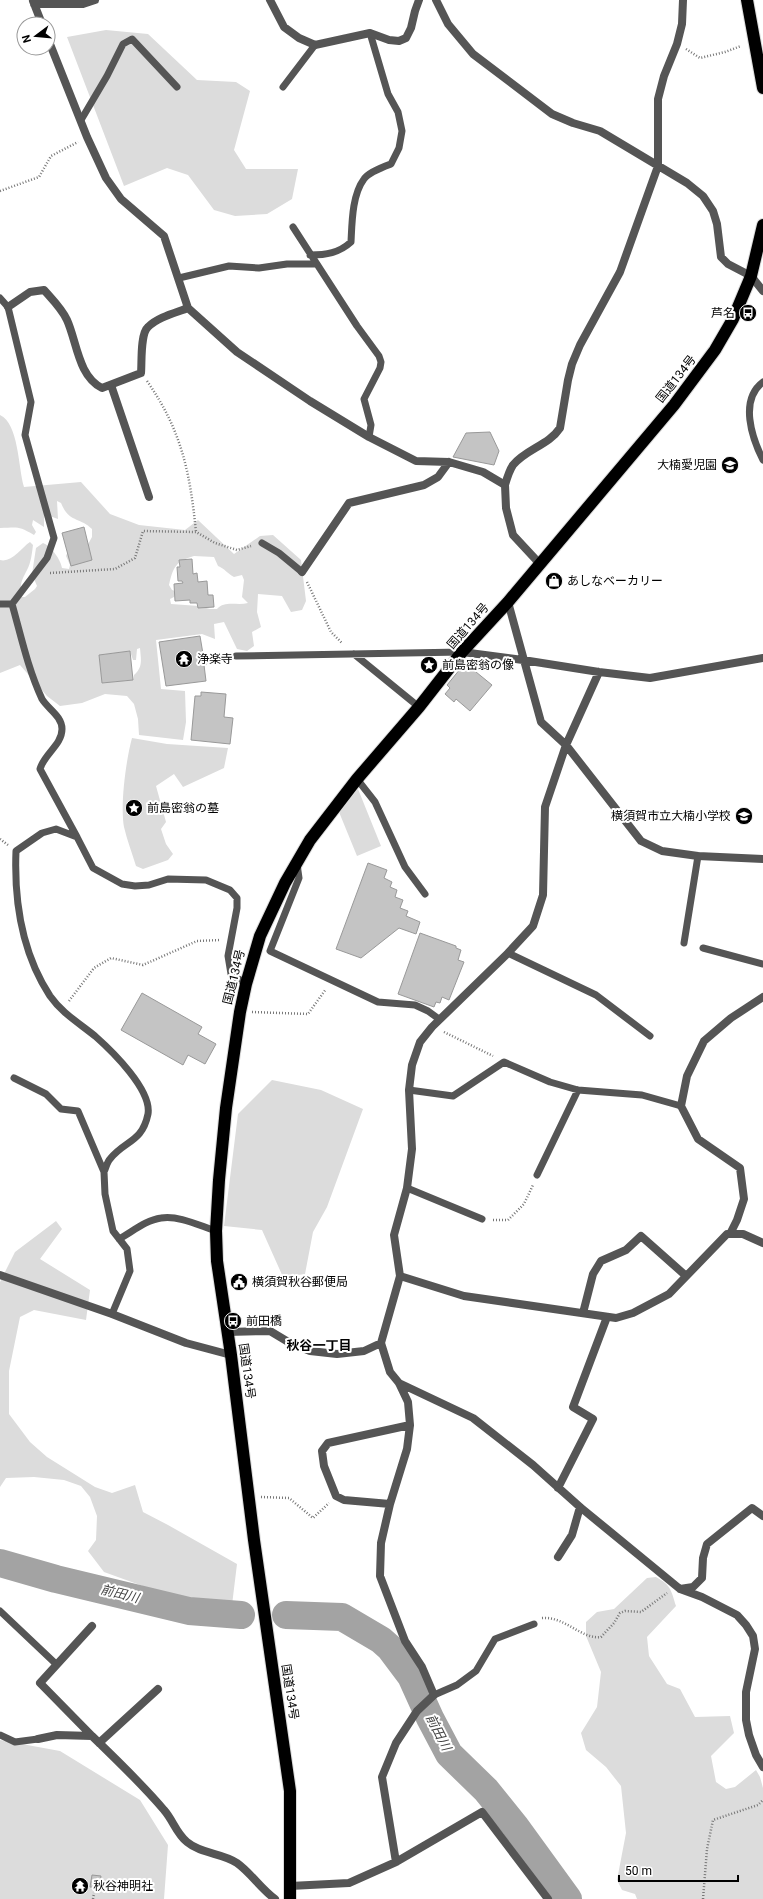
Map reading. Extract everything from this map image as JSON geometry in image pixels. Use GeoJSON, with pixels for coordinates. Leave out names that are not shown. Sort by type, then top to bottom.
{"type":"FeatureCollection","features":[{"type":"Feature","properties":{"kind":"highway"},"geometry":{"type":"LineString","coordinates":[[747,0],[763,88]]}},
{"type":"Feature","properties":{"kind":"highway","name":"国道134号"},"geometry":{"type":"LineString","coordinates":[[290,1899],[290,1791],[248,1496],[231,1355],[217,1261],[216,1231],[219,1180],[226,1108],[240,1012],[246,984],[260,936],[285,883],[310,840],[357,779],[419,707],[462,652],[508,602],[539,563],[674,405],[715,350],[733,319],[751,276],[763,225]]}},
{"type":"Feature","properties":{"kind":"street"},"geometry":{"type":"LineString","coordinates":[[39,16],[33,2],[83,4],[95,0]]}},
{"type":"Feature","properties":{"kind":"street"},"geometry":{"type":"LineString","coordinates":[[270,0],[284,27],[299,38],[315,45],[370,33],[389,40],[399,41],[406,38],[411,28],[419,0]]}},
{"type":"Feature","properties":{"kind":"street"},"geometry":{"type":"LineString","coordinates":[[436,0],[448,24],[473,54],[543,108],[552,114],[573,123],[600,131],[687,183],[703,196],[713,211],[717,224],[721,257],[728,264],[751,276],[763,291]]}},
{"type":"Feature","properties":{"kind":"street"},"geometry":{"type":"LineString","coordinates":[[539,563],[513,535],[506,508],[505,485],[514,464],[556,434],[560,428],[572,364],[580,345],[620,272],[658,166],[658,99],[664,76],[677,44],[682,24],[683,0]]}},
{"type":"Feature","properties":{"kind":"street"},"geometry":{"type":"LineString","coordinates":[[55,56],[87,137],[106,178],[121,199],[164,236],[188,308],[237,352],[310,401],[369,437],[416,461],[449,462],[483,472],[505,485]]}},
{"type":"Feature","properties":{"kind":"street"},"geometry":{"type":"LineString","coordinates":[[8,307],[30,292],[44,290],[66,319],[83,368],[95,384],[102,388],[141,373],[143,339],[147,327],[162,318],[188,308]]}},
{"type":"Feature","properties":{"kind":"street"},"geometry":{"type":"LineString","coordinates":[[111,385],[149,497]]}},
{"type":"Feature","properties":{"kind":"street"},"geometry":{"type":"LineString","coordinates":[[302,572],[349,503],[424,484],[438,477],[449,462]]}},
{"type":"Feature","properties":{"kind":"street"},"geometry":{"type":"LineString","coordinates":[[508,602],[541,722],[566,745],[641,841],[662,851],[698,856],[763,859]]}},
{"type":"Feature","properties":{"kind":"street"},"geometry":{"type":"LineString","coordinates":[[462,652],[650,678],[763,658]]}},
{"type":"Feature","properties":{"kind":"street"},"geometry":{"type":"LineString","coordinates":[[396,1862],[382,1777],[396,1743],[417,1711],[434,1695],[422,1667],[405,1641],[380,1576],[381,1543],[390,1504],[407,1449],[410,1425],[408,1402],[399,1383],[390,1372],[381,1343],[400,1276],[394,1235],[406,1188],[412,1149],[410,1090],[412,1065],[420,1042],[432,1027],[508,953],[532,926],[543,895],[545,807],[566,745],[599,672]]}},
{"type":"Feature","properties":{"kind":"street"},"geometry":{"type":"LineString","coordinates":[[400,1276],[464,1296],[616,1318],[633,1313],[669,1294],[685,1275],[727,1234],[731,1232],[744,1199],[740,1168],[698,1139],[681,1106],[687,1076],[704,1041],[731,1018],[763,997]]}},
{"type":"Feature","properties":{"kind":"street"},"geometry":{"type":"LineString","coordinates":[[731,1232],[743,1234],[763,1243]]}},
{"type":"Feature","properties":{"kind":"street"},"geometry":{"type":"LineString","coordinates":[[584,1313],[593,1274],[601,1261],[626,1250],[641,1236],[685,1275]]}},
{"type":"Feature","properties":{"kind":"street"},"geometry":{"type":"LineString","coordinates":[[0,1276],[112,1314],[186,1343],[231,1355]]}},
{"type":"Feature","properties":{"kind":"street"},"geometry":{"type":"LineString","coordinates":[[558,1488],[593,1419],[573,1407],[607,1317]]}},
{"type":"Feature","properties":{"kind":"street"},"geometry":{"type":"LineString","coordinates":[[227,1332],[270,1331],[290,1343],[310,1351],[337,1354],[364,1351],[381,1343]]}},
{"type":"Feature","properties":{"kind":"street"},"geometry":{"type":"LineString","coordinates":[[399,1383],[473,1418],[533,1465],[580,1507],[678,1588],[702,1597],[737,1615],[753,1636],[755,1649],[746,1692],[746,1720],[749,1736],[756,1755],[763,1767]]}},
{"type":"Feature","properties":{"kind":"street"},"geometry":{"type":"LineString","coordinates":[[390,1504],[344,1500],[336,1496],[324,1466],[322,1451],[328,1443],[410,1425]]}},
{"type":"Feature","properties":{"kind":"street"},"geometry":{"type":"LineString","coordinates":[[558,1557],[572,1535],[580,1507]]}},
{"type":"Feature","properties":{"kind":"street"},"geometry":{"type":"LineString","coordinates":[[678,1588],[693,1587],[702,1578],[703,1558],[707,1544],[752,1508],[763,1516]]}},
{"type":"Feature","properties":{"kind":"street"},"geometry":{"type":"LineString","coordinates":[[92,1626],[40,1683],[166,1812],[177,1832],[188,1843],[201,1850],[237,1863],[265,1892],[275,1899]]}},
{"type":"Feature","properties":{"kind":"street"},"geometry":{"type":"LineString","coordinates":[[99,1743],[158,1689]]}},
{"type":"Feature","properties":{"kind":"street"},"geometry":{"type":"LineString","coordinates":[[38,1739],[57,1735],[92,1736]]}},
{"type":"Feature","properties":{"kind":"street"},"geometry":{"type":"LineString","coordinates":[[290,1886],[349,1883],[396,1862],[482,1812],[548,1899]]}},
{"type":"Feature","properties":{"kind":"lane"},"geometry":{"type":"LineString","coordinates":[[310,255],[324,256],[342,250],[351,242],[354,203],[364,178],[380,168],[391,164],[399,148],[402,131],[398,112],[388,94],[370,33]]}},
{"type":"Feature","properties":{"kind":"lane"},"geometry":{"type":"LineString","coordinates":[[81,120],[107,76],[123,44],[132,39],[177,87]]}},
{"type":"Feature","properties":{"kind":"lane"},"geometry":{"type":"LineString","coordinates":[[283,87],[315,45]]}},
{"type":"Feature","properties":{"kind":"lane"},"geometry":{"type":"LineString","coordinates":[[293,227],[357,326],[379,356],[381,362],[380,368],[364,399],[371,425],[369,437]]}},
{"type":"Feature","properties":{"kind":"lane"},"geometry":{"type":"LineString","coordinates":[[178,278],[229,266],[259,268],[287,264],[316,264]]}},
{"type":"Feature","properties":{"kind":"lane"},"geometry":{"type":"LineString","coordinates":[[0,298],[8,307],[31,402],[25,436],[54,538],[47,558],[12,604]]}},
{"type":"Feature","properties":{"kind":"lane"},"geometry":{"type":"LineString","coordinates":[[763,382],[755,388],[751,399],[750,410],[752,432],[763,460]]}},
{"type":"Feature","properties":{"kind":"lane"},"geometry":{"type":"LineString","coordinates":[[262,543],[279,553],[302,572]]}},
{"type":"Feature","properties":{"kind":"lane"},"geometry":{"type":"LineString","coordinates":[[0,604],[12,604]]}},
{"type":"Feature","properties":{"kind":"lane"},"geometry":{"type":"LineString","coordinates":[[12,604],[34,679],[43,701],[57,716],[62,728],[61,739],[42,761],[40,769],[93,868],[122,884],[135,886],[149,885],[168,879],[206,880],[230,890],[237,898],[228,956],[231,974],[246,984]]}},
{"type":"Feature","properties":{"kind":"lane"},"geometry":{"type":"LineString","coordinates":[[236,656],[462,652]]}},
{"type":"Feature","properties":{"kind":"lane"},"geometry":{"type":"LineString","coordinates":[[354,654],[419,707]]}},
{"type":"Feature","properties":{"kind":"lane"},"geometry":{"type":"LineString","coordinates":[[357,779],[375,802],[405,867],[425,894]]}},
{"type":"Feature","properties":{"kind":"lane"},"geometry":{"type":"LineString","coordinates":[[77,837],[56,829],[42,833],[16,851],[17,894],[21,927],[33,963],[50,995],[62,1011],[95,1036],[133,1075],[144,1092],[148,1112],[142,1132],[110,1159],[104,1172]]}},
{"type":"Feature","properties":{"kind":"lane"},"geometry":{"type":"LineString","coordinates":[[684,943],[698,856]]}},
{"type":"Feature","properties":{"kind":"lane"},"geometry":{"type":"LineString","coordinates":[[297,863],[300,878],[270,951],[378,1002],[415,1005],[421,1007],[439,1019]]}},
{"type":"Feature","properties":{"kind":"lane"},"geometry":{"type":"LineString","coordinates":[[703,948],[763,964]]}},
{"type":"Feature","properties":{"kind":"lane"},"geometry":{"type":"LineString","coordinates":[[508,953],[596,995],[650,1036]]}},
{"type":"Feature","properties":{"kind":"lane"},"geometry":{"type":"LineString","coordinates":[[410,1090],[453,1096],[504,1062],[550,1082],[578,1090],[642,1095],[681,1106]]}},
{"type":"Feature","properties":{"kind":"lane"},"geometry":{"type":"LineString","coordinates":[[14,1078],[46,1094],[61,1109],[78,1111],[104,1172],[105,1194],[113,1232],[127,1249],[130,1271],[112,1314]]}},
{"type":"Feature","properties":{"kind":"lane"},"geometry":{"type":"LineString","coordinates":[[537,1175],[578,1090]]}},
{"type":"Feature","properties":{"kind":"lane"},"geometry":{"type":"LineString","coordinates":[[406,1188],[482,1219]]}},
{"type":"Feature","properties":{"kind":"lane"},"geometry":{"type":"LineString","coordinates":[[119,1239],[146,1224],[162,1218],[179,1219],[216,1231]]}},
{"type":"Feature","properties":{"kind":"lane"},"geometry":{"type":"LineString","coordinates":[[0,1611],[56,1664]]}},
{"type":"Feature","properties":{"kind":"lane"},"geometry":{"type":"LineString","coordinates":[[434,1695],[457,1685],[476,1671],[495,1639],[534,1624]]}},
{"type":"Feature","properties":{"kind":"lane"},"geometry":{"type":"LineString","coordinates":[[0,1735],[15,1742],[38,1739]]}},
{"type":"Feature","properties":{"kind":"path"},"geometry":{"type":"LineString","coordinates":[[677,44],[700,58],[725,52],[754,40]]}},
{"type":"Feature","properties":{"kind":"path"},"geometry":{"type":"LineString","coordinates":[[0,191],[39,177],[50,156],[87,137]]}},
{"type":"Feature","properties":{"kind":"path"},"geometry":{"type":"LineString","coordinates":[[141,373],[160,399],[186,459],[196,532]]}},
{"type":"Feature","properties":{"kind":"path"},"geometry":{"type":"LineString","coordinates":[[30,580],[43,574],[115,569],[135,558],[143,531],[196,532],[215,543],[237,550],[262,543]]}},
{"type":"Feature","properties":{"kind":"path"},"geometry":{"type":"LineString","coordinates":[[302,572],[331,632],[354,654]]}},
{"type":"Feature","properties":{"kind":"path"},"geometry":{"type":"LineString","coordinates":[[62,1011],[94,968],[111,958],[143,965],[196,941],[231,940]]}},
{"type":"Feature","properties":{"kind":"path"},"geometry":{"type":"LineString","coordinates":[[240,1012],[308,1014],[332,980]]}},
{"type":"Feature","properties":{"kind":"path"},"geometry":{"type":"LineString","coordinates":[[432,1027],[504,1062]]}},
{"type":"Feature","properties":{"kind":"path"},"geometry":{"type":"LineString","coordinates":[[482,1219],[508,1220],[524,1204],[537,1175]]}},
{"type":"Feature","properties":{"kind":"path"},"geometry":{"type":"LineString","coordinates":[[248,1496],[289,1498],[313,1518],[336,1496]]}},
{"type":"Feature","properties":{"kind":"path"},"geometry":{"type":"LineString","coordinates":[[534,1624],[542,1618],[551,1617],[570,1625],[593,1638],[601,1637],[614,1623],[620,1613],[625,1611],[641,1612],[678,1588]]}},
{"type":"Feature","properties":{"kind":"path"},"geometry":{"type":"LineString","coordinates":[[703,1899],[708,1849],[713,1820],[758,1805],[763,1800]]}},
{"type":"Feature","properties":{"kind":"path"},"geometry":{"type":"LineString","coordinates":[[93,1899],[94,1894]]}},
{"type":"Feature","properties":{"kind":"shaded area"},"geometry":{"type":"Polygon","coordinates":[[[106,30],[148,34],[197,80],[236,82],[250,91],[234,150],[246,169],[298,169],[292,199],[267,214],[235,216],[214,210],[188,175],[167,168],[124,186],[67,37],[106,30]]]}},
{"type":"Feature","properties":{"kind":"shaded area"},"geometry":{"type":"Polygon","coordinates":[[[0,415],[11,427],[14,436],[24,487],[81,482],[110,514],[139,525],[185,530],[198,520],[234,554],[260,536],[273,535],[301,560],[306,601],[302,610],[291,612],[282,596],[258,594],[257,612],[261,627],[252,632],[254,646],[247,651],[237,649],[224,622],[214,624],[215,639],[202,634],[156,640],[161,689],[185,691],[186,722],[183,740],[139,735],[138,719],[134,704],[127,696],[105,694],[82,703],[60,706],[47,696],[20,665],[0,673],[0,560],[12,557],[30,542],[33,545],[31,558],[21,585],[22,597],[25,597],[37,586],[32,574],[36,548],[43,543],[55,554],[60,561],[62,568],[69,569],[70,565],[66,556],[68,551],[87,546],[92,537],[92,529],[88,525],[71,517],[61,503],[57,501],[58,519],[44,514],[44,527],[33,520],[32,525],[36,532],[34,535],[20,528],[0,528],[0,415]],[[194,556],[183,560],[174,569],[169,585],[172,590],[175,591],[174,597],[170,599],[171,604],[217,609],[220,606],[227,604],[248,603],[242,597],[244,580],[242,575],[232,576],[218,566],[214,557],[194,556]],[[140,648],[137,649],[136,660],[133,660],[130,651],[99,655],[102,683],[133,680],[134,675],[140,666],[140,648]]]}},
{"type":"Feature","properties":{"kind":"shaded area"},"geometry":{"type":"Polygon","coordinates":[[[132,738],[167,744],[228,748],[224,768],[183,787],[174,774],[156,786],[166,822],[161,829],[166,844],[173,854],[168,860],[143,869],[136,866],[125,832],[123,818],[124,782],[132,738]]]}},
{"type":"Feature","properties":{"kind":"shaded area"},"geometry":{"type":"Polygon","coordinates":[[[358,789],[381,846],[357,856],[339,812],[358,789]]]}},
{"type":"Feature","properties":{"kind":"shaded area"},"geometry":{"type":"Polygon","coordinates":[[[272,1080],[321,1090],[363,1109],[327,1207],[313,1232],[305,1274],[283,1277],[262,1230],[224,1226],[238,1114],[272,1080]]]}},
{"type":"Feature","properties":{"kind":"shaded area"},"geometry":{"type":"Polygon","coordinates":[[[56,1221],[62,1229],[40,1259],[90,1290],[86,1320],[34,1310],[20,1317],[9,1371],[9,1414],[30,1442],[47,1457],[95,1487],[112,1493],[135,1485],[143,1512],[237,1564],[232,1605],[198,1606],[104,1572],[88,1551],[96,1540],[97,1516],[90,1497],[81,1486],[64,1480],[34,1477],[6,1478],[0,1487],[0,1282],[15,1252],[56,1221]]]}},
{"type":"Feature","properties":{"kind":"shaded area"},"geometry":{"type":"Polygon","coordinates":[[[656,1577],[668,1585],[676,1606],[647,1637],[649,1656],[667,1684],[680,1689],[695,1717],[730,1716],[734,1733],[711,1756],[716,1782],[726,1789],[735,1787],[756,1770],[760,1777],[763,1788],[763,1899],[637,1899],[635,1894],[622,1890],[617,1880],[626,1833],[621,1786],[606,1767],[586,1750],[581,1733],[597,1707],[601,1672],[586,1636],[586,1622],[597,1612],[614,1609],[647,1578],[656,1577]]]}},
{"type":"Feature","properties":{"kind":"shaded area"},"geometry":{"type":"Polygon","coordinates":[[[0,1740],[60,1751],[140,1800],[168,1845],[164,1899],[0,1899],[0,1740]]]}},
{"type":"Feature","properties":{"kind":"building"},"geometry":{"type":"Polygon","coordinates":[[[490,432],[499,451],[494,465],[453,457],[466,433],[490,432]]]}},
{"type":"Feature","properties":{"kind":"building"},"geometry":{"type":"Polygon","coordinates":[[[84,527],[92,560],[71,566],[62,533],[84,527]]]}},
{"type":"Feature","properties":{"kind":"building"},"geometry":{"type":"Polygon","coordinates":[[[192,559],[193,574],[197,573],[198,582],[207,581],[208,595],[213,595],[214,607],[198,608],[197,603],[190,603],[190,600],[175,601],[174,584],[183,583],[182,581],[178,581],[177,567],[180,567],[179,560],[192,559]]]}},
{"type":"Feature","properties":{"kind":"building","name":"浄楽寺"},"geometry":{"type":"Polygon","coordinates":[[[200,636],[203,654],[206,654],[207,664],[204,665],[206,681],[166,686],[159,642],[200,636]]]}},
{"type":"Feature","properties":{"kind":"building"},"geometry":{"type":"Polygon","coordinates":[[[130,651],[133,680],[102,683],[99,655],[130,651]]]}},
{"type":"Feature","properties":{"kind":"building"},"geometry":{"type":"Polygon","coordinates":[[[465,663],[492,685],[470,711],[456,699],[454,702],[445,694],[450,688],[447,685],[465,663]]]}},
{"type":"Feature","properties":{"kind":"building"},"geometry":{"type":"Polygon","coordinates":[[[201,692],[226,694],[224,717],[233,718],[230,744],[191,740],[195,696],[201,696],[201,692]]]}},
{"type":"Feature","properties":{"kind":"building"},"geometry":{"type":"Polygon","coordinates":[[[368,863],[387,870],[384,878],[392,882],[390,887],[397,890],[395,897],[403,900],[400,908],[408,911],[406,916],[420,922],[416,934],[399,928],[361,958],[336,949],[368,863]]]}},
{"type":"Feature","properties":{"kind":"building"},"geometry":{"type":"Polygon","coordinates":[[[420,933],[456,946],[456,948],[461,950],[458,960],[464,962],[449,1000],[442,997],[440,1003],[436,1002],[434,1007],[398,994],[420,933]]]}},
{"type":"Feature","properties":{"kind":"building"},"geometry":{"type":"Polygon","coordinates":[[[142,993],[202,1027],[198,1034],[216,1044],[205,1064],[188,1055],[183,1065],[121,1030],[142,993]]]}},
{"type":"Feature","properties":{"kind":"building"},"geometry":{"type":"Polygon","coordinates":[[[92,1875],[101,1876],[99,1888],[90,1887],[92,1875]]]}},
{"type":"Feature","properties":{"kind":"waterway","name":"前田川"},"geometry":{"type":"LineString","coordinates":[[0,1563],[56,1579],[189,1611],[241,1615]]}},
{"type":"Feature","properties":{"kind":"waterway","name":"前田川"},"geometry":{"type":"LineString","coordinates":[[286,1615],[342,1617],[381,1640],[390,1648],[411,1676],[430,1718],[449,1754],[486,1790],[515,1826],[568,1899]]}},
{"type":"Feature","properties":{"kind":"place","name":"芦名"},"geometry":{"type":"Point","coordinates":[748,313]}},
{"type":"Feature","properties":{"kind":"place","name":"大楠愛児園"},"geometry":{"type":"Point","coordinates":[730,465]}},
{"type":"Feature","properties":{"kind":"place","name":"あしなベーカリー"},"geometry":{"type":"Point","coordinates":[554,581]}},
{"type":"Feature","properties":{"kind":"place","name":"浄楽寺"},"geometry":{"type":"Point","coordinates":[184,659]}},
{"type":"Feature","properties":{"kind":"place","name":"前島密翁の像"},"geometry":{"type":"Point","coordinates":[429,665]}},
{"type":"Feature","properties":{"kind":"place","name":"前島密翁の墓"},"geometry":{"type":"Point","coordinates":[134,808]}},
{"type":"Feature","properties":{"kind":"place","name":"横須賀市立大楠小学校"},"geometry":{"type":"Point","coordinates":[744,816]}},
{"type":"Feature","properties":{"kind":"place","name":"横須賀秋谷郵便局"},"geometry":{"type":"Point","coordinates":[239,1282]}},
{"type":"Feature","properties":{"kind":"place","name":"前田橋"},"geometry":{"type":"Point","coordinates":[233,1321]}},
{"type":"Feature","properties":{"kind":"place","name":"秋谷神明社"},"geometry":{"type":"Point","coordinates":[80,1886]}},
{"type":"Feature","properties":{"kind":"district","name":"秋谷一丁目"},"geometry":{"type":"Point","coordinates":[319,1345]}}]}
